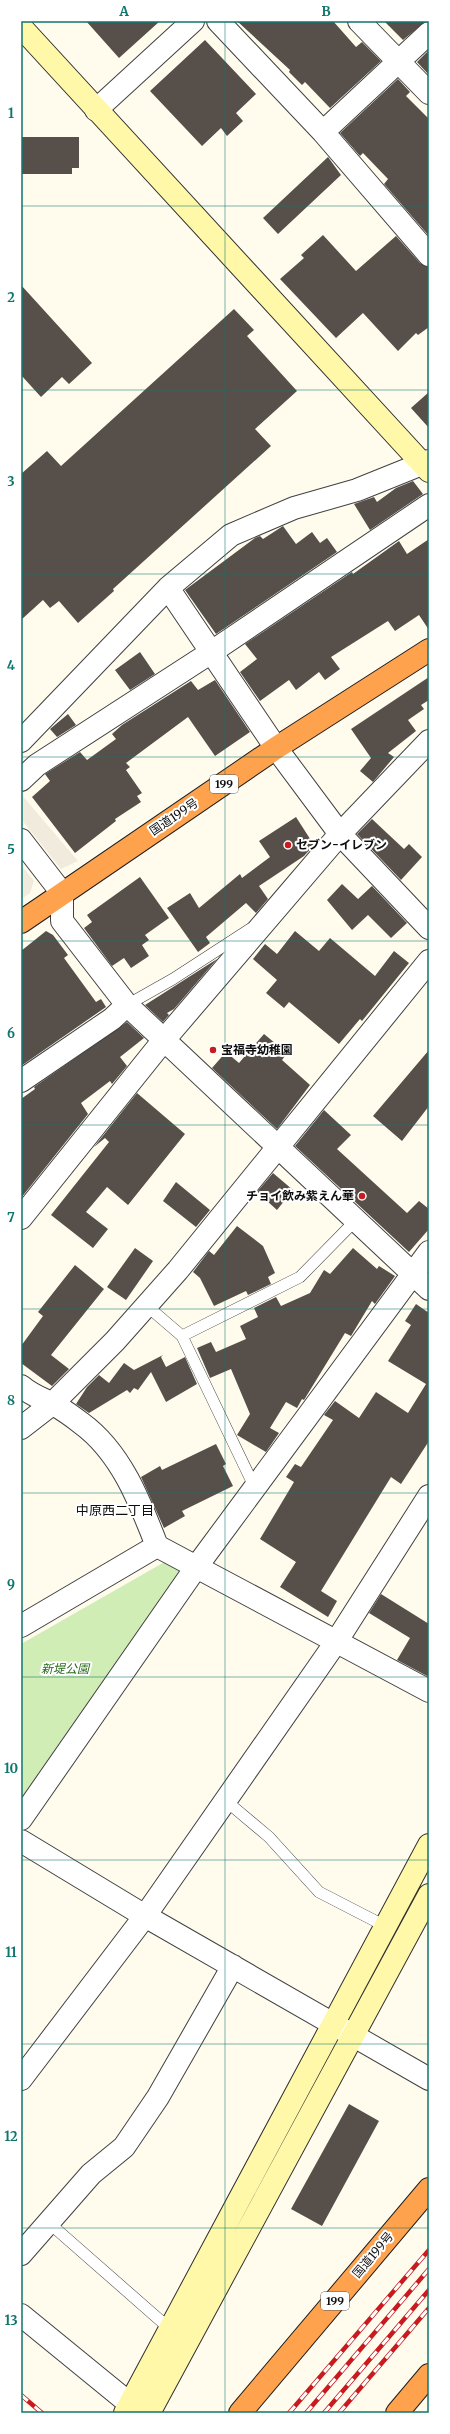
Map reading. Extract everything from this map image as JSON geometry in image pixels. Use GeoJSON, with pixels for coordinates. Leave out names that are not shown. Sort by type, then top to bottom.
{"type":"FeatureCollection","features":[{"type":"Feature","properties":{"kind":"highway","name":"国道199号"},"geometry":{"type":"LineString","coordinates":[[21,922],[276,748],[429,650]]}},
{"type":"Feature","properties":{"kind":"highway","name":"国道199号"},"geometry":{"type":"LineString","coordinates":[[240,2413],[429,2189]]}},
{"type":"Feature","properties":{"kind":"highway"},"geometry":{"type":"LineString","coordinates":[[397,2413],[429,2375]]}},
{"type":"Feature","properties":{"kind":"street"},"geometry":{"type":"LineString","coordinates":[[96,110],[193,21]]}},
{"type":"Feature","properties":{"kind":"street"},"geometry":{"type":"LineString","coordinates":[[218,21],[323,132],[429,254]]}},
{"type":"Feature","properties":{"kind":"street"},"geometry":{"type":"LineString","coordinates":[[359,21],[429,93]]}},
{"type":"Feature","properties":{"kind":"street"},"geometry":{"type":"LineString","coordinates":[[21,27],[96,110],[427,465],[357,490],[294,508],[255,523],[231,535],[168,588],[21,740]]}},
{"type":"Feature","properties":{"kind":"street"},"geometry":{"type":"LineString","coordinates":[[323,132],[429,33]]}},
{"type":"Feature","properties":{"kind":"street"},"geometry":{"type":"LineString","coordinates":[[21,780],[37,765],[210,653],[429,505]]}},
{"type":"Feature","properties":{"kind":"street"},"geometry":{"type":"LineString","coordinates":[[168,588],[210,653],[276,748],[340,834],[429,928]]}},
{"type":"Feature","properties":{"kind":"street"},"geometry":{"type":"LineString","coordinates":[[21,1218],[163,1041],[340,834],[429,741]]}},
{"type":"Feature","properties":{"kind":"street"},"geometry":{"type":"LineString","coordinates":[[21,840],[62,893],[62,921],[127,1005],[163,1041],[429,1289]]}},
{"type":"Feature","properties":{"kind":"street"},"geometry":{"type":"LineString","coordinates":[[21,1428],[52,1404],[115,1341],[147,1306],[178,1270],[429,961]]}},
{"type":"Feature","properties":{"kind":"street"},"geometry":{"type":"LineString","coordinates":[[21,1081],[112,1019],[127,1005]]}},
{"type":"Feature","properties":{"kind":"street"},"geometry":{"type":"LineString","coordinates":[[21,1819],[197,1566],[429,1252]]}},
{"type":"Feature","properties":{"kind":"street"},"geometry":{"type":"LineString","coordinates":[[21,1386],[32,1396],[52,1404],[82,1424],[114,1456],[142,1507],[157,1546],[429,1691]]}},
{"type":"Feature","properties":{"kind":"street"},"geometry":{"type":"LineString","coordinates":[[21,2079],[145,1916],[336,1642],[429,1496]]}},
{"type":"Feature","properties":{"kind":"street"},"geometry":{"type":"LineString","coordinates":[[21,1626],[157,1546]]}},
{"type":"Feature","properties":{"kind":"street"},"geometry":{"type":"LineString","coordinates":[[21,1841],[145,1916],[334,2023],[429,2079]]}},
{"type":"Feature","properties":{"kind":"street"},"geometry":{"type":"LineString","coordinates":[[135,2410],[170,2329],[429,1845]]}},
{"type":"Feature","properties":{"kind":"street"},"geometry":{"type":"LineString","coordinates":[[135,2410],[354,2035],[429,1895]]}},
{"type":"Feature","properties":{"kind":"street"},"geometry":{"type":"LineString","coordinates":[[21,2254],[91,2174],[124,2147],[158,2097],[233,1966]]}},
{"type":"Feature","properties":{"kind":"street"},"geometry":{"type":"LineString","coordinates":[[21,2314],[135,2410]]}},
{"type":"Feature","properties":{"kind":"lane"},"geometry":{"type":"LineString","coordinates":[[127,1005],[173,979],[271,915]]}},
{"type":"Feature","properties":{"kind":"lane"},"geometry":{"type":"LineString","coordinates":[[182,1336],[300,1277],[356,1220]]}},
{"type":"Feature","properties":{"kind":"lane"},"geometry":{"type":"LineString","coordinates":[[147,1306],[182,1336],[255,1488]]}},
{"type":"Feature","properties":{"kind":"lane"},"geometry":{"type":"LineString","coordinates":[[225,1800],[269,1837],[319,1892],[385,1926]]}},
{"type":"Feature","properties":{"kind":"lane"},"geometry":{"type":"LineString","coordinates":[[48,2222],[170,2329]]}},
{"type":"Feature","properties":{"kind":"green space","name":"新堤公園"},"geometry":{"type":"Polygon","coordinates":[[[168,1560],[184,1569],[21,1815],[21,1644],[168,1560]]]}},
{"type":"Feature","properties":{"kind":"shaded area"},"geometry":{"type":"Polygon","coordinates":[[[21,794],[78,861],[61,869],[21,819],[21,794]]]}},
{"type":"Feature","properties":{"kind":"shaded area"},"geometry":{"type":"Polygon","coordinates":[[[21,865],[34,881],[30,893],[21,899],[21,865]]]}},
{"type":"Feature","properties":{"kind":"building"},"geometry":{"type":"Polygon","coordinates":[[[86,21],[160,21],[119,58],[86,21]]]}},
{"type":"Feature","properties":{"kind":"building"},"geometry":{"type":"Polygon","coordinates":[[[237,21],[333,21],[356,47],[362,42],[381,61],[330,108],[305,82],[302,85],[289,72],[290,70],[237,21]]]}},
{"type":"Feature","properties":{"kind":"building"},"geometry":{"type":"Polygon","coordinates":[[[384,21],[426,21],[403,40],[384,21]]]}},
{"type":"Feature","properties":{"kind":"building"},"geometry":{"type":"Polygon","coordinates":[[[205,40],[256,94],[236,113],[243,121],[227,136],[221,128],[202,146],[150,91],[205,40]]]}},
{"type":"Feature","properties":{"kind":"building"},"geometry":{"type":"Polygon","coordinates":[[[429,50],[429,75],[417,62],[429,50]]]}},
{"type":"Feature","properties":{"kind":"building"},"geometry":{"type":"Polygon","coordinates":[[[398,79],[410,92],[406,96],[429,119],[429,236],[384,184],[388,179],[363,153],[360,156],[340,133],[398,79]]]}},
{"type":"Feature","properties":{"kind":"building"},"geometry":{"type":"Polygon","coordinates":[[[21,137],[79,137],[79,168],[72,168],[72,174],[21,174],[21,137]]]}},
{"type":"Feature","properties":{"kind":"building"},"geometry":{"type":"Polygon","coordinates":[[[328,157],[341,175],[278,234],[263,218],[328,157]]]}},
{"type":"Feature","properties":{"kind":"building"},"geometry":{"type":"Polygon","coordinates":[[[323,235],[356,271],[396,236],[420,263],[429,267],[429,327],[418,335],[416,333],[398,351],[363,313],[336,338],[280,279],[304,258],[301,255],[323,235]]]}},
{"type":"Feature","properties":{"kind":"building"},"geometry":{"type":"Polygon","coordinates":[[[21,285],[92,363],[69,384],[62,377],[41,397],[21,375],[21,285]]]}},
{"type":"Feature","properties":{"kind":"building"},"geometry":{"type":"Polygon","coordinates":[[[234,309],[254,330],[247,336],[297,391],[255,429],[271,446],[113,589],[114,591],[78,623],[59,601],[50,608],[43,600],[21,620],[21,474],[47,451],[61,466],[234,309]]]}},
{"type":"Feature","properties":{"kind":"building"},"geometry":{"type":"Polygon","coordinates":[[[429,392],[429,428],[411,408],[429,392]]]}},
{"type":"Feature","properties":{"kind":"building"},"geometry":{"type":"Polygon","coordinates":[[[413,481],[423,494],[370,530],[354,504],[374,497],[377,502],[396,488],[413,481]]]}},
{"type":"Feature","properties":{"kind":"building"},"geometry":{"type":"Polygon","coordinates":[[[283,526],[296,544],[312,532],[320,543],[327,538],[337,552],[216,634],[185,590],[255,538],[260,536],[263,539],[283,526]]]}},
{"type":"Feature","properties":{"kind":"building"},"geometry":{"type":"Polygon","coordinates":[[[429,539],[429,630],[419,615],[395,631],[388,621],[331,657],[340,669],[325,680],[319,672],[296,690],[289,680],[260,701],[240,672],[257,659],[245,644],[352,572],[353,574],[399,541],[407,554],[429,539]]]}},
{"type":"Feature","properties":{"kind":"building"},"geometry":{"type":"Polygon","coordinates":[[[140,652],[155,674],[130,690],[115,670],[140,652]]]}},
{"type":"Feature","properties":{"kind":"building"},"geometry":{"type":"Polygon","coordinates":[[[429,677],[429,700],[421,705],[424,709],[408,720],[416,731],[388,753],[394,757],[373,782],[360,771],[371,758],[351,729],[429,677]]]}},
{"type":"Feature","properties":{"kind":"building"},"geometry":{"type":"Polygon","coordinates":[[[215,680],[250,732],[215,756],[188,717],[126,763],[130,767],[126,770],[142,793],[137,796],[141,802],[115,819],[116,821],[75,853],[32,797],[50,781],[45,774],[80,752],[87,760],[116,739],[112,734],[122,725],[191,681],[198,690],[215,680]]]}},
{"type":"Feature","properties":{"kind":"building"},"geometry":{"type":"Polygon","coordinates":[[[68,714],[76,725],[57,737],[50,729],[68,714]]]}},
{"type":"Feature","properties":{"kind":"building"},"geometry":{"type":"Polygon","coordinates":[[[296,817],[314,845],[304,856],[259,886],[268,899],[256,913],[246,903],[206,937],[210,943],[198,952],[167,908],[190,893],[199,908],[240,874],[242,878],[270,857],[259,841],[296,817]]]}},
{"type":"Feature","properties":{"kind":"building"},"geometry":{"type":"Polygon","coordinates":[[[372,819],[404,849],[409,844],[422,857],[401,880],[357,834],[372,819]]]}},
{"type":"Feature","properties":{"kind":"building"},"geometry":{"type":"Polygon","coordinates":[[[140,877],[169,918],[145,935],[149,940],[142,945],[149,956],[131,968],[124,958],[112,966],[84,928],[92,922],[87,915],[140,877]]]}},
{"type":"Feature","properties":{"kind":"building"},"geometry":{"type":"Polygon","coordinates":[[[342,884],[358,899],[372,886],[407,923],[391,938],[368,915],[352,930],[327,900],[342,884]]]}},
{"type":"Feature","properties":{"kind":"building"},"geometry":{"type":"Polygon","coordinates":[[[46,931],[53,935],[68,955],[64,958],[96,1002],[101,999],[106,1007],[21,1066],[21,951],[46,931]]]}},
{"type":"Feature","properties":{"kind":"building"},"geometry":{"type":"Polygon","coordinates":[[[295,931],[319,951],[330,938],[375,976],[394,951],[409,963],[362,1021],[360,1019],[339,1044],[289,1002],[284,1008],[266,993],[277,980],[253,959],[265,944],[277,954],[295,931]]]}},
{"type":"Feature","properties":{"kind":"building"},"geometry":{"type":"Polygon","coordinates":[[[217,959],[174,1009],[167,1013],[169,1015],[163,1022],[145,1005],[217,959]]]}},
{"type":"Feature","properties":{"kind":"building"},"geometry":{"type":"Polygon","coordinates":[[[127,1022],[144,1038],[120,1057],[127,1066],[112,1084],[110,1081],[81,1103],[88,1114],[21,1198],[21,1099],[35,1089],[34,1087],[127,1022]]]}},
{"type":"Feature","properties":{"kind":"building"},"geometry":{"type":"Polygon","coordinates":[[[264,1034],[287,1053],[282,1060],[310,1085],[277,1129],[212,1068],[226,1052],[239,1063],[264,1034]]]}},
{"type":"Feature","properties":{"kind":"building"},"geometry":{"type":"Polygon","coordinates":[[[429,1050],[429,1106],[402,1141],[373,1116],[429,1050]]]}},
{"type":"Feature","properties":{"kind":"building"},"geometry":{"type":"Polygon","coordinates":[[[137,1093],[185,1134],[128,1205],[107,1187],[86,1212],[108,1229],[93,1248],[51,1215],[109,1142],[105,1138],[94,1147],[137,1093]]]}},
{"type":"Feature","properties":{"kind":"building"},"geometry":{"type":"Polygon","coordinates":[[[324,1110],[351,1135],[337,1149],[407,1213],[419,1201],[429,1209],[429,1229],[409,1252],[295,1146],[324,1110]]]}},
{"type":"Feature","properties":{"kind":"building"},"geometry":{"type":"Polygon","coordinates":[[[273,1173],[293,1190],[277,1210],[257,1192],[273,1173]]]}},
{"type":"Feature","properties":{"kind":"building"},"geometry":{"type":"Polygon","coordinates":[[[176,1182],[210,1210],[196,1227],[163,1201],[176,1182]]]}},
{"type":"Feature","properties":{"kind":"building"},"geometry":{"type":"Polygon","coordinates":[[[237,1226],[263,1246],[275,1273],[268,1277],[271,1284],[248,1295],[246,1291],[214,1306],[200,1278],[193,1272],[209,1251],[214,1255],[237,1226]]]}},
{"type":"Feature","properties":{"kind":"building"},"geometry":{"type":"Polygon","coordinates":[[[135,1248],[153,1261],[126,1300],[107,1287],[135,1248]]]}},
{"type":"Feature","properties":{"kind":"building"},"geometry":{"type":"Polygon","coordinates":[[[353,1248],[377,1269],[379,1266],[395,1276],[375,1304],[372,1301],[351,1336],[345,1333],[304,1400],[302,1399],[297,1408],[286,1402],[270,1428],[279,1433],[266,1452],[237,1435],[250,1414],[231,1369],[210,1378],[197,1348],[211,1342],[216,1352],[246,1339],[240,1326],[258,1317],[254,1308],[276,1297],[281,1306],[310,1293],[324,1270],[330,1274],[353,1248]]]}},
{"type":"Feature","properties":{"kind":"building"},"geometry":{"type":"Polygon","coordinates":[[[75,1265],[104,1289],[51,1355],[69,1369],[52,1386],[21,1363],[21,1346],[43,1316],[38,1312],[75,1265]]]}},
{"type":"Feature","properties":{"kind":"building"},"geometry":{"type":"Polygon","coordinates":[[[416,1304],[429,1313],[429,1441],[401,1484],[391,1477],[321,1591],[337,1601],[328,1617],[280,1587],[296,1562],[260,1539],[294,1482],[286,1477],[295,1464],[301,1467],[333,1420],[324,1415],[335,1401],[359,1418],[376,1392],[408,1413],[426,1384],[388,1361],[411,1325],[405,1321],[416,1304]]]}},
{"type":"Feature","properties":{"kind":"building"},"geometry":{"type":"Polygon","coordinates":[[[163,1355],[161,1357],[166,1367],[185,1357],[197,1384],[166,1402],[151,1372],[138,1390],[134,1388],[130,1393],[127,1390],[89,1413],[76,1404],[87,1387],[99,1375],[109,1383],[124,1363],[134,1370],[163,1355]]]}},
{"type":"Feature","properties":{"kind":"building"},"geometry":{"type":"Polygon","coordinates":[[[216,1444],[226,1464],[223,1466],[233,1486],[182,1511],[185,1516],[164,1528],[141,1477],[160,1466],[162,1470],[216,1444]]]}},
{"type":"Feature","properties":{"kind":"building"},"geometry":{"type":"Polygon","coordinates":[[[381,1594],[429,1624],[429,1677],[397,1660],[410,1638],[369,1613],[381,1594]]]}},
{"type":"Feature","properties":{"kind":"building"},"geometry":{"type":"Polygon","coordinates":[[[349,2104],[379,2121],[322,2226],[291,2209],[349,2104]]]}},
{"type":"Feature","properties":{"kind":"railway"},"geometry":{"type":"LineString","coordinates":[[289,2413],[429,2250]]}},
{"type":"Feature","properties":{"kind":"railway"},"geometry":{"type":"LineString","coordinates":[[306,2413],[429,2269]]}},
{"type":"Feature","properties":{"kind":"railway"},"geometry":{"type":"LineString","coordinates":[[324,2413],[429,2290]]}},
{"type":"Feature","properties":{"kind":"railway"},"geometry":{"type":"LineString","coordinates":[[339,2413],[429,2308]]}},
{"type":"Feature","properties":{"kind":"railway"},"geometry":{"type":"LineString","coordinates":[[21,2395],[42,2413]]}},
{"type":"Feature","properties":{"kind":"place","name":"セブン-イレブン"},"geometry":{"type":"Point","coordinates":[288,845]}},
{"type":"Feature","properties":{"kind":"place","name":"宝福寺幼稚園"},"geometry":{"type":"Point","coordinates":[213,1050]}},
{"type":"Feature","properties":{"kind":"place","name":"チョイ飲み紫えん華"},"geometry":{"type":"Point","coordinates":[362,1196]}},
{"type":"Feature","properties":{"kind":"district","name":"中原西二丁目"},"geometry":{"type":"Point","coordinates":[115,1510]}}]}
